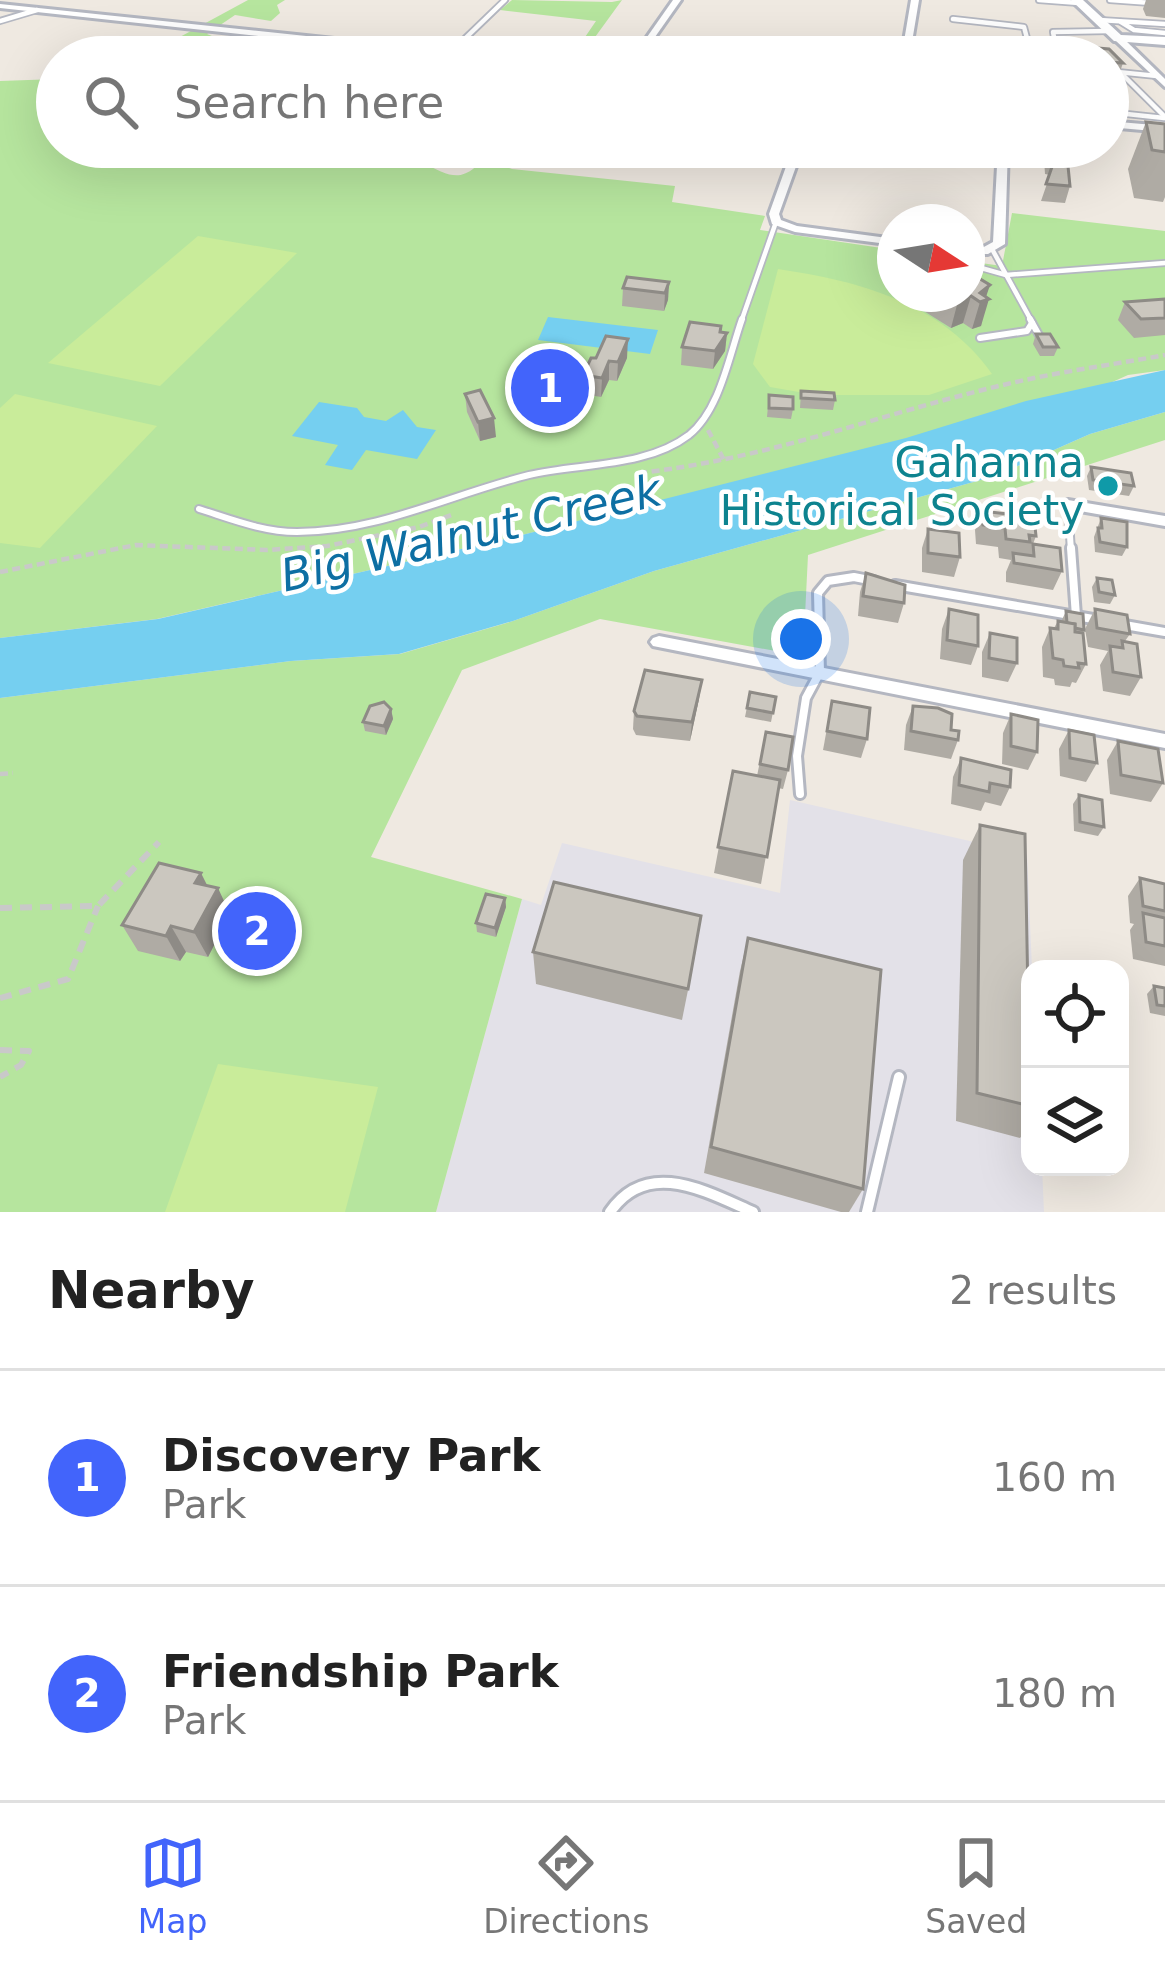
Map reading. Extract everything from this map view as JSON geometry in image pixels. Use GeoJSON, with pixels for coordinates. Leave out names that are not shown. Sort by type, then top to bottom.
{"type":"FeatureCollection","features":[{"type":"Feature","properties":{"kind":"street"},"geometry":{"type":"LineString","coordinates":[[12,8],[26,0]]}},
{"type":"Feature","properties":{"kind":"street"},"geometry":{"type":"LineString","coordinates":[[652,36],[677,0]]}},
{"type":"Feature","properties":{"kind":"street"},"geometry":{"type":"LineString","coordinates":[[909,36],[916,0]]}},
{"type":"Feature","properties":{"kind":"street"},"geometry":{"type":"LineString","coordinates":[[1079,2],[1121,36]]}},
{"type":"Feature","properties":{"kind":"street"},"geometry":{"type":"LineString","coordinates":[[0,9],[281,36]]}},
{"type":"Feature","properties":{"kind":"street"},"geometry":{"type":"LineString","coordinates":[[1116,30],[1165,37]]}},
{"type":"Feature","properties":{"kind":"street"},"geometry":{"type":"LineString","coordinates":[[1129,44],[1161,80]]}},
{"type":"Feature","properties":{"kind":"street"},"geometry":{"type":"LineString","coordinates":[[1129,126],[1165,129]]}},
{"type":"Feature","properties":{"kind":"street"},"geometry":{"type":"LineString","coordinates":[[790,168],[774,214],[776,222],[795,230],[877,240]]}},
{"type":"Feature","properties":{"kind":"street"},"geometry":{"type":"LineString","coordinates":[[985,250],[992,249],[1001,233],[1003,168]]}},
{"type":"Feature","properties":{"kind":"street"},"geometry":{"type":"LineString","coordinates":[[1068,505],[1165,521]]}},
{"type":"Feature","properties":{"kind":"street"},"geometry":{"type":"LineString","coordinates":[[659,642],[1165,741]]}},
{"type":"Feature","properties":{"kind":"lane"},"geometry":{"type":"LineString","coordinates":[[468,36],[505,0]]}},
{"type":"Feature","properties":{"kind":"lane"},"geometry":{"type":"LineString","coordinates":[[1039,0],[1079,2]]}},
{"type":"Feature","properties":{"kind":"lane"},"geometry":{"type":"LineString","coordinates":[[1110,0],[1165,4]]}},
{"type":"Feature","properties":{"kind":"lane"},"geometry":{"type":"LineString","coordinates":[[1124,8],[1129,21]]}},
{"type":"Feature","properties":{"kind":"lane"},"geometry":{"type":"LineString","coordinates":[[0,21],[38,10]]}},
{"type":"Feature","properties":{"kind":"lane"},"geometry":{"type":"LineString","coordinates":[[953,20],[1024,27],[1026,36]]}},
{"type":"Feature","properties":{"kind":"lane"},"geometry":{"type":"LineString","coordinates":[[1054,36],[1053,32],[1116,30],[1129,21],[1165,24]]}},
{"type":"Feature","properties":{"kind":"lane"},"geometry":{"type":"LineString","coordinates":[[1129,76],[1161,80]]}},
{"type":"Feature","properties":{"kind":"lane"},"geometry":{"type":"LineString","coordinates":[[1129,81],[1165,117]]}},
{"type":"Feature","properties":{"kind":"lane"},"geometry":{"type":"LineString","coordinates":[[1129,114],[1165,117]]}},
{"type":"Feature","properties":{"kind":"lane"},"geometry":{"type":"LineString","coordinates":[[199,509],[278,531],[325,529],[422,508],[535,473],[638,456],[678,442],[703,421],[776,222]]}},
{"type":"Feature","properties":{"kind":"lane"},"geometry":{"type":"LineString","coordinates":[[992,249],[1040,337]]}},
{"type":"Feature","properties":{"kind":"lane"},"geometry":{"type":"LineString","coordinates":[[985,270],[1006,275],[1165,263]]}},
{"type":"Feature","properties":{"kind":"lane"},"geometry":{"type":"LineString","coordinates":[[980,338],[1027,331],[1033,322]]}},
{"type":"Feature","properties":{"kind":"lane"},"geometry":{"type":"LineString","coordinates":[[1068,505],[1076,616]]}},
{"type":"Feature","properties":{"kind":"lane"},"geometry":{"type":"LineString","coordinates":[[800,794],[797,756],[806,698],[820,672],[818,593],[828,581],[854,577],[1165,632]]}},
{"type":"Feature","properties":{"kind":"lane"},"geometry":{"type":"LineString","coordinates":[[867,1212],[899,1077]]}},
{"type":"Feature","properties":{"kind":"lane"},"geometry":{"type":"LineString","coordinates":[[610,1212],[628,1190],[659,1182],[753,1212]]}},
{"type":"Feature","properties":{"kind":"path"},"geometry":{"type":"LineString","coordinates":[[703,421],[724,462]]}},
{"type":"Feature","properties":{"kind":"path"},"geometry":{"type":"LineString","coordinates":[[0,775],[13,773]]}},
{"type":"Feature","properties":{"kind":"path"},"geometry":{"type":"LineString","coordinates":[[0,998],[68,979],[98,906],[159,842]]}},
{"type":"Feature","properties":{"kind":"path"},"geometry":{"type":"LineString","coordinates":[[0,908],[98,906]]}},
{"type":"Feature","properties":{"kind":"path"},"geometry":{"type":"LineString","coordinates":[[0,1050],[29,1051],[21,1065],[0,1077]]}},
{"type":"Feature","properties":{"kind":"shaded area"},"geometry":{"type":"Polygon","coordinates":[[[790,800],[1027,854],[1032,960],[1021,960],[1021,1176],[1042,1176],[1044,1212],[436,1212],[522,899],[541,905],[562,843],[780,893],[790,800]]]}},
{"type":"Feature","properties":{"kind":"green space"},"geometry":{"type":"Polygon","coordinates":[[[248,0],[285,0],[277,5],[280,13],[271,21],[235,15],[207,34],[212,36],[182,36],[248,0]]]}},
{"type":"Feature","properties":{"kind":"green space"},"geometry":{"type":"Polygon","coordinates":[[[512,0],[622,0],[596,36],[586,36],[596,21],[500,10],[512,0]]]}},
{"type":"Feature","properties":{"kind":"green space"},"geometry":{"type":"Polygon","coordinates":[[[36,80],[36,168],[434,168],[461,175],[473,168],[510,168],[675,186],[672,202],[765,216],[760,230],[877,247],[877,312],[985,312],[985,264],[1002,266],[1012,213],[1165,231],[1165,370],[1128,375],[1070,401],[518,536],[157,619],[0,638],[0,81],[36,80]]]}},
{"type":"Feature","properties":{"kind":"green space"},"geometry":{"type":"Polygon","coordinates":[[[198,236],[297,253],[160,386],[48,363],[198,236]]]}},
{"type":"Feature","properties":{"kind":"green space"},"geometry":{"type":"Polygon","coordinates":[[[778,269],[877,292],[877,312],[922,312],[949,329],[992,374],[929,395],[816,395],[770,387],[753,364],[778,269]]]}},
{"type":"Feature","properties":{"kind":"green space"},"geometry":{"type":"Polygon","coordinates":[[[15,394],[157,426],[40,548],[0,543],[0,408],[15,394]]]}},
{"type":"Feature","properties":{"kind":"green space"},"geometry":{"type":"Polygon","coordinates":[[[1165,412],[1165,440],[808,555],[803,656],[600,619],[462,670],[371,857],[522,899],[436,1212],[0,1212],[0,698],[291,661],[400,654],[513,621],[654,571],[995,476],[1090,434],[1165,412]]]}},
{"type":"Feature","properties":{"kind":"green space"},"geometry":{"type":"Polygon","coordinates":[[[218,1064],[378,1087],[345,1212],[165,1212],[218,1064]]]}},
{"type":"Feature","properties":{"kind":"water"},"geometry":{"type":"Polygon","coordinates":[[[548,317],[658,330],[650,354],[538,340],[548,317]]]}},
{"type":"Feature","properties":{"kind":"water"},"geometry":{"type":"Polygon","coordinates":[[[1165,370],[1165,412],[1090,434],[995,476],[654,571],[513,621],[399,654],[291,661],[0,698],[0,638],[158,619],[518,536],[906,438],[1026,401],[1165,370]]]}},
{"type":"Feature","properties":{"kind":"water"},"geometry":{"type":"Polygon","coordinates":[[[319,402],[357,408],[364,417],[386,421],[403,410],[417,427],[436,430],[417,459],[366,450],[352,470],[325,465],[338,445],[292,436],[319,402]]]}},
{"type":"Feature","properties":{"kind":"building"},"geometry":{"type":"Polygon","coordinates":[[[1146,122],[1165,124],[1165,152],[1152,150],[1146,122]]]}},
{"type":"Feature","properties":{"kind":"building"},"geometry":{"type":"Polygon","coordinates":[[[1052,168],[1068,168],[1070,186],[1046,184],[1052,168]]]}},
{"type":"Feature","properties":{"kind":"building"},"geometry":{"type":"Polygon","coordinates":[[[627,277],[669,282],[665,293],[623,288],[627,277]]]}},
{"type":"Feature","properties":{"kind":"building"},"geometry":{"type":"Polygon","coordinates":[[[1165,299],[1165,318],[1141,319],[1125,302],[1165,299]]]}},
{"type":"Feature","properties":{"kind":"building"},"geometry":{"type":"Polygon","coordinates":[[[690,322],[721,326],[720,332],[727,333],[715,351],[682,347],[690,322]]]}},
{"type":"Feature","properties":{"kind":"building"},"geometry":{"type":"Polygon","coordinates":[[[1036,334],[1050,334],[1058,347],[1043,347],[1036,334]]]}},
{"type":"Feature","properties":{"kind":"building"},"geometry":{"type":"Polygon","coordinates":[[[606,336],[628,339],[618,362],[609,361],[602,378],[583,375],[591,358],[596,358],[606,336]]]}},
{"type":"Feature","properties":{"kind":"building"},"geometry":{"type":"Polygon","coordinates":[[[480,390],[494,418],[478,422],[465,394],[480,390]]]}},
{"type":"Feature","properties":{"kind":"building"},"geometry":{"type":"Polygon","coordinates":[[[801,391],[834,393],[835,400],[801,398],[801,391]]]}},
{"type":"Feature","properties":{"kind":"building"},"geometry":{"type":"Polygon","coordinates":[[[769,395],[793,397],[793,409],[769,408],[769,395]]]}},
{"type":"Feature","properties":{"kind":"building"},"geometry":{"type":"Polygon","coordinates":[[[1091,467],[1131,473],[1134,486],[1093,480],[1091,467]]]}},
{"type":"Feature","properties":{"kind":"building"},"geometry":{"type":"Polygon","coordinates":[[[982,511],[1034,517],[1036,536],[1029,535],[1030,542],[1006,539],[1005,528],[983,525],[982,511]]]}},
{"type":"Feature","properties":{"kind":"building"},"geometry":{"type":"Polygon","coordinates":[[[1101,518],[1127,522],[1127,547],[1100,542],[1101,518]]]}},
{"type":"Feature","properties":{"kind":"building"},"geometry":{"type":"Polygon","coordinates":[[[928,529],[959,533],[960,557],[928,553],[928,529]]]}},
{"type":"Feature","properties":{"kind":"building"},"geometry":{"type":"Polygon","coordinates":[[[1033,544],[1060,548],[1062,571],[1014,563],[1013,553],[1034,556],[1033,544]]]}},
{"type":"Feature","properties":{"kind":"building"},"geometry":{"type":"Polygon","coordinates":[[[866,573],[905,585],[904,603],[863,596],[866,573]]]}},
{"type":"Feature","properties":{"kind":"building"},"geometry":{"type":"Polygon","coordinates":[[[1097,578],[1112,580],[1115,595],[1099,592],[1097,578]]]}},
{"type":"Feature","properties":{"kind":"building"},"geometry":{"type":"Polygon","coordinates":[[[949,609],[978,615],[978,646],[947,640],[949,609]]]}},
{"type":"Feature","properties":{"kind":"building"},"geometry":{"type":"Polygon","coordinates":[[[1095,609],[1127,615],[1130,634],[1097,628],[1095,609]]]}},
{"type":"Feature","properties":{"kind":"building"},"geometry":{"type":"Polygon","coordinates":[[[1066,611],[1083,614],[1084,630],[1067,623],[1066,611]]]}},
{"type":"Feature","properties":{"kind":"building"},"geometry":{"type":"Polygon","coordinates":[[[1058,621],[1075,624],[1075,632],[1083,633],[1086,664],[1078,663],[1079,668],[1053,658],[1050,628],[1058,629],[1058,621]]]}},
{"type":"Feature","properties":{"kind":"building"},"geometry":{"type":"Polygon","coordinates":[[[990,633],[1017,638],[1017,663],[989,658],[990,633]]]}},
{"type":"Feature","properties":{"kind":"building"},"geometry":{"type":"Polygon","coordinates":[[[1122,641],[1137,644],[1141,677],[1113,672],[1110,646],[1123,648],[1122,641]]]}},
{"type":"Feature","properties":{"kind":"building"},"geometry":{"type":"Polygon","coordinates":[[[645,670],[702,680],[692,722],[637,716],[634,711],[645,670]]]}},
{"type":"Feature","properties":{"kind":"building"},"geometry":{"type":"Polygon","coordinates":[[[750,692],[776,697],[773,713],[747,708],[750,692]]]}},
{"type":"Feature","properties":{"kind":"building"},"geometry":{"type":"Polygon","coordinates":[[[832,701],[870,708],[867,739],[827,731],[832,701]]]}},
{"type":"Feature","properties":{"kind":"building"},"geometry":{"type":"Polygon","coordinates":[[[384,702],[391,709],[384,726],[363,722],[370,706],[384,702]]]}},
{"type":"Feature","properties":{"kind":"building"},"geometry":{"type":"Polygon","coordinates":[[[913,706],[952,714],[951,730],[959,731],[958,740],[911,731],[913,706]]]}},
{"type":"Feature","properties":{"kind":"building"},"geometry":{"type":"Polygon","coordinates":[[[1011,714],[1038,720],[1037,752],[1011,746],[1011,714]]]}},
{"type":"Feature","properties":{"kind":"building"},"geometry":{"type":"Polygon","coordinates":[[[1069,730],[1094,735],[1097,763],[1070,758],[1069,730]]]}},
{"type":"Feature","properties":{"kind":"building"},"geometry":{"type":"Polygon","coordinates":[[[766,732],[793,737],[788,770],[760,764],[766,732]]]}},
{"type":"Feature","properties":{"kind":"building"},"geometry":{"type":"Polygon","coordinates":[[[1118,741],[1158,749],[1163,783],[1121,775],[1118,741]]]}},
{"type":"Feature","properties":{"kind":"building"},"geometry":{"type":"Polygon","coordinates":[[[961,758],[1011,770],[1010,787],[990,783],[989,792],[959,785],[961,758]]]}},
{"type":"Feature","properties":{"kind":"building"},"geometry":{"type":"Polygon","coordinates":[[[733,771],[780,780],[767,857],[718,847],[733,771]]]}},
{"type":"Feature","properties":{"kind":"building"},"geometry":{"type":"Polygon","coordinates":[[[1079,795],[1102,800],[1104,827],[1080,822],[1079,795]]]}},
{"type":"Feature","properties":{"kind":"building"},"geometry":{"type":"Polygon","coordinates":[[[980,825],[1025,834],[1027,960],[1021,960],[1021,1104],[977,1093],[980,825]]]}},
{"type":"Feature","properties":{"kind":"building"},"geometry":{"type":"Polygon","coordinates":[[[159,863],[201,873],[195,883],[218,888],[194,932],[171,926],[166,936],[122,925],[159,863]]]}},
{"type":"Feature","properties":{"kind":"building"},"geometry":{"type":"Polygon","coordinates":[[[1140,878],[1165,884],[1165,911],[1143,906],[1140,878]]]}},
{"type":"Feature","properties":{"kind":"building"},"geometry":{"type":"Polygon","coordinates":[[[554,882],[701,916],[688,989],[533,952],[554,882]]]}},
{"type":"Feature","properties":{"kind":"building"},"geometry":{"type":"Polygon","coordinates":[[[486,894],[505,898],[495,928],[476,923],[486,894]]]}},
{"type":"Feature","properties":{"kind":"building"},"geometry":{"type":"Polygon","coordinates":[[[1143,913],[1165,918],[1165,946],[1146,942],[1143,913]]]}},
{"type":"Feature","properties":{"kind":"building"},"geometry":{"type":"Polygon","coordinates":[[[748,938],[881,970],[863,1189],[711,1147],[748,938]]]}},
{"type":"Feature","properties":{"kind":"building"},"geometry":{"type":"Polygon","coordinates":[[[1154,986],[1165,988],[1165,1006],[1157,1005],[1154,986]]]}},
{"type":"Feature","properties":{"kind":"place","name":"Discovery Park"},"geometry":{"type":"Point","coordinates":[550,388]}},
{"type":"Feature","properties":{"kind":"place","name":"Gahanna Historical Society"},"geometry":{"type":"Point","coordinates":[1108,486]}},
{"type":"Feature","properties":{"kind":"place","name":"Friendship Park"},"geometry":{"type":"Point","coordinates":[257,931]}},
{"type":"Feature","properties":{"kind":"water label","name":"Big Walnut Creek"},"geometry":{"type":"Point","coordinates":[471,533]}}]}
